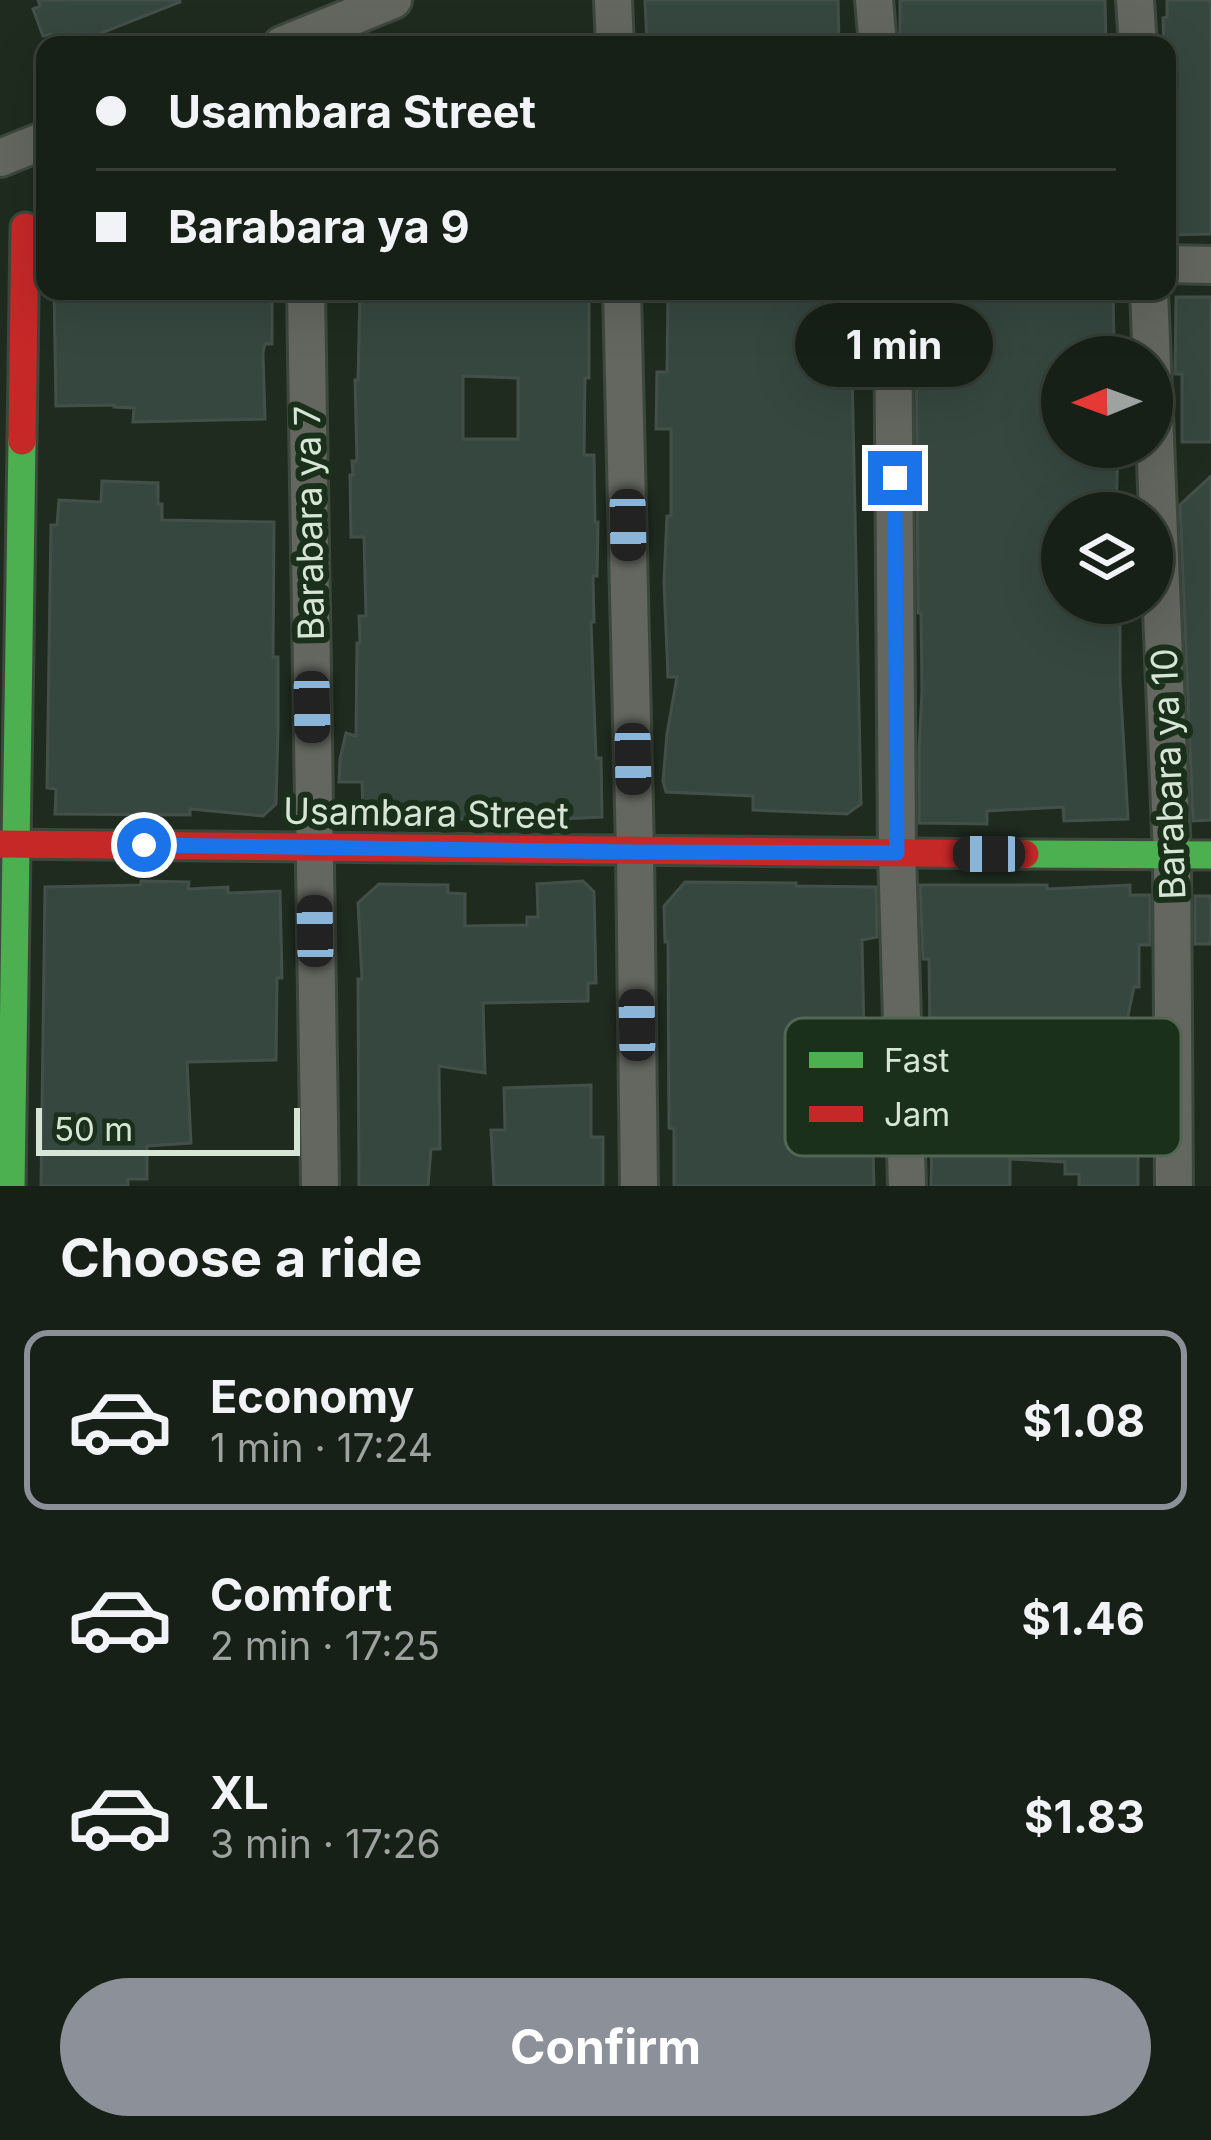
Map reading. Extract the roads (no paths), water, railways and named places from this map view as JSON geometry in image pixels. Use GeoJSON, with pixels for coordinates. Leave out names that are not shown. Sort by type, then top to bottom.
{"type":"FeatureCollection","features":[{"type":"Feature","properties":{"kind":"street"},"geometry":{"type":"LineString","coordinates":[[614,0],[615,36]]}},
{"type":"Feature","properties":{"kind":"street"},"geometry":{"type":"LineString","coordinates":[[874,0],[877,36]]}},
{"type":"Feature","properties":{"kind":"street"},"geometry":{"type":"LineString","coordinates":[[1136,0],[1138,36]]}},
{"type":"Feature","properties":{"kind":"street"},"geometry":{"type":"LineString","coordinates":[[301,36],[370,4]]}},
{"type":"Feature","properties":{"kind":"street"},"geometry":{"type":"LineString","coordinates":[[0,158],[36,144]]}},
{"type":"Feature","properties":{"kind":"street"},"geometry":{"type":"LineString","coordinates":[[11,1186],[8,844],[23,227]]}},
{"type":"Feature","properties":{"kind":"street"},"geometry":{"type":"LineString","coordinates":[[1176,264],[1211,265]]}},
{"type":"Feature","properties":{"kind":"street","name":"Barabara ya 7"},"geometry":{"type":"LineString","coordinates":[[306,300],[320,1186]]}},
{"type":"Feature","properties":{"kind":"street"},"geometry":{"type":"LineString","coordinates":[[622,300],[639,1186]]}},
{"type":"Feature","properties":{"kind":"street"},"geometry":{"type":"LineString","coordinates":[[893,300],[902,1018]]}},
{"type":"Feature","properties":{"kind":"street","name":"Barabara ya 10"},"geometry":{"type":"LineString","coordinates":[[1149,300],[1172,856],[1173,1018]]}},
{"type":"Feature","properties":{"kind":"street","name":"Usambara Street"},"geometry":{"type":"LineString","coordinates":[[8,844],[1211,855]]}},
{"type":"Feature","properties":{"kind":"street"},"geometry":{"type":"LineString","coordinates":[[906,1156],[907,1186]]}},
{"type":"Feature","properties":{"kind":"street","name":"Barabara ya 10"},"geometry":{"type":"LineString","coordinates":[[1174,1156],[1174,1186]]}}]}
